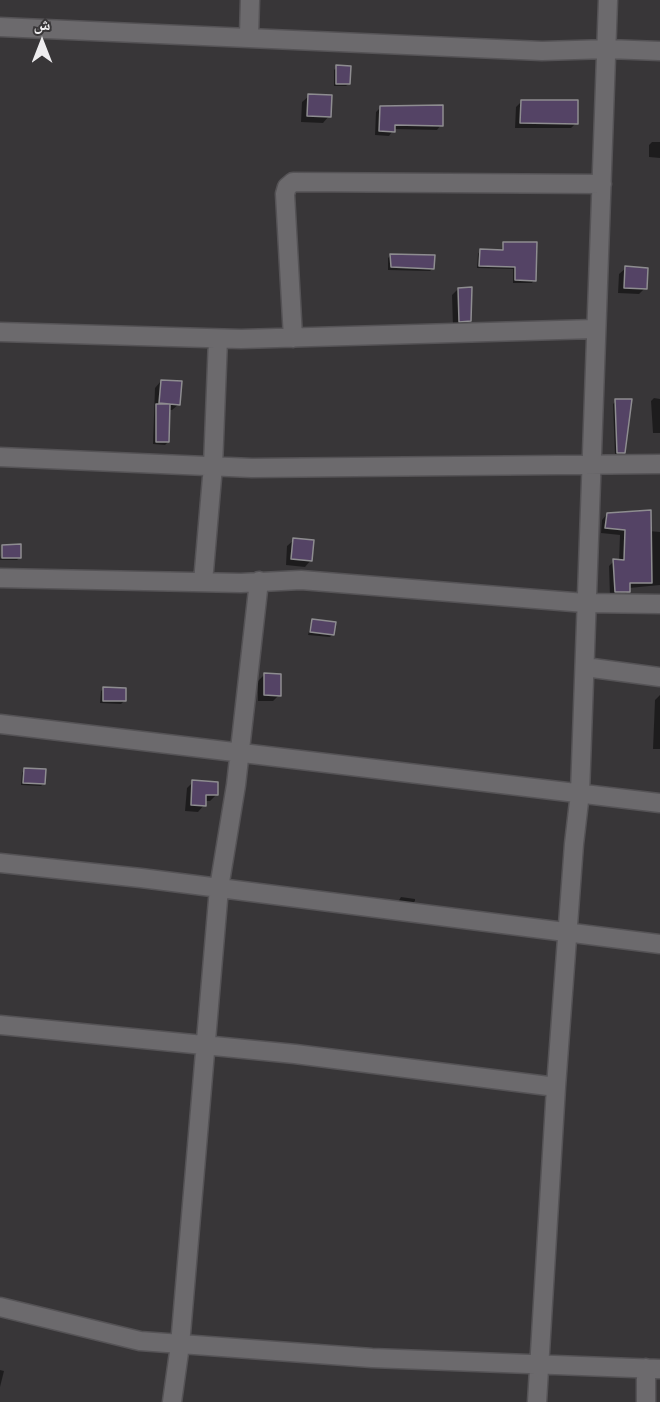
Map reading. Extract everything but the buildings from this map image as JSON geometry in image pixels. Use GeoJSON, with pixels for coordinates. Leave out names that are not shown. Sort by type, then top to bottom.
{"type":"FeatureCollection","features":[{"type":"Feature","properties":{"kind":"street"},"geometry":{"type":"LineString","coordinates":[[249,36],[250,0]]}},
{"type":"Feature","properties":{"kind":"street"},"geometry":{"type":"LineString","coordinates":[[537,1402],[556,1087],[580,794],[608,0]]}},
{"type":"Feature","properties":{"kind":"street"},"geometry":{"type":"LineString","coordinates":[[0,27],[88,33],[249,36],[542,51],[608,49],[660,51]]}},
{"type":"Feature","properties":{"kind":"street"},"geometry":{"type":"LineString","coordinates":[[293,338],[285,194],[287,187],[293,182],[602,184]]}},
{"type":"Feature","properties":{"kind":"street"},"geometry":{"type":"LineString","coordinates":[[0,332],[218,339],[596,329]]}},
{"type":"Feature","properties":{"kind":"street"},"geometry":{"type":"LineString","coordinates":[[203,582],[213,466],[218,339]]}},
{"type":"Feature","properties":{"kind":"street"},"geometry":{"type":"LineString","coordinates":[[0,457],[213,466],[660,464]]}},
{"type":"Feature","properties":{"kind":"street"},"geometry":{"type":"LineString","coordinates":[[0,578],[203,582],[301,580],[585,603],[660,604]]}},
{"type":"Feature","properties":{"kind":"street"},"geometry":{"type":"LineString","coordinates":[[172,1402],[180,1345],[219,888],[240,751],[259,581]]}},
{"type":"Feature","properties":{"kind":"street"},"geometry":{"type":"LineString","coordinates":[[585,667],[660,677]]}},
{"type":"Feature","properties":{"kind":"street"},"geometry":{"type":"LineString","coordinates":[[0,724],[660,803]]}},
{"type":"Feature","properties":{"kind":"street"},"geometry":{"type":"LineString","coordinates":[[0,863],[219,888],[660,944]]}},
{"type":"Feature","properties":{"kind":"street"},"geometry":{"type":"LineString","coordinates":[[0,1025],[205,1045],[556,1087]]}},
{"type":"Feature","properties":{"kind":"street"},"geometry":{"type":"LineString","coordinates":[[0,1308],[140,1341],[180,1345],[372,1358],[653,1369],[646,1402]]}}]}
